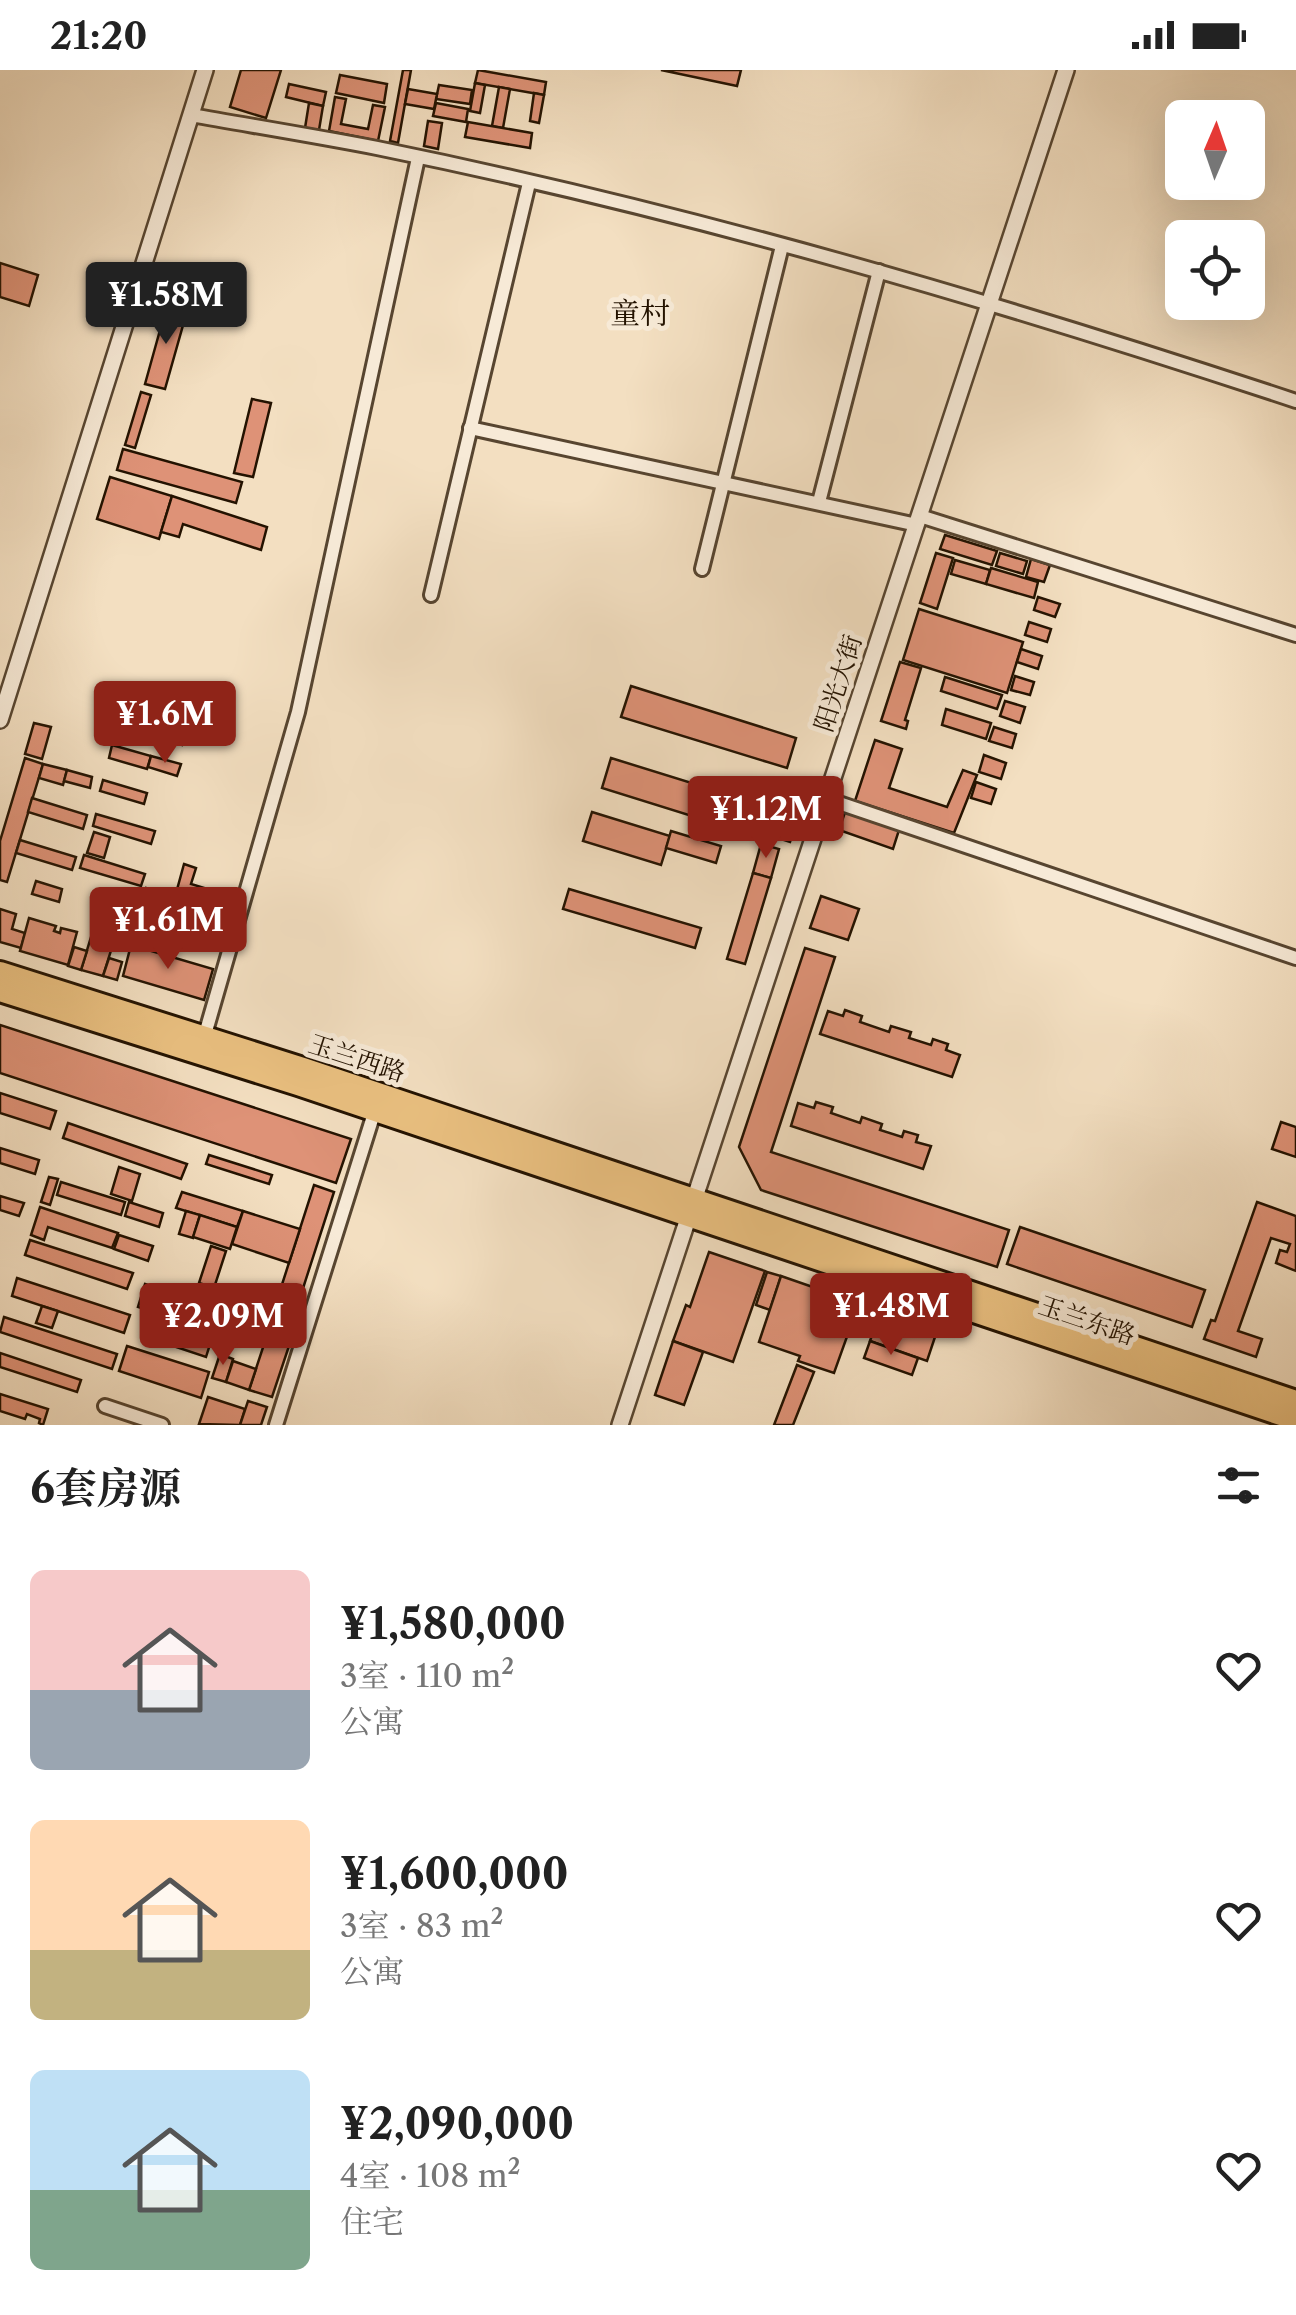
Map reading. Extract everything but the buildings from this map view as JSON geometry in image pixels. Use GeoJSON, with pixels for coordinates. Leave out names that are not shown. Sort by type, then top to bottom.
{"type":"FeatureCollection","features":[{"type":"Feature","properties":{"kind":"highway","name":"玉兰西路"},"geometry":{"type":"LineString","coordinates":[[0,973],[204,1038],[692,1208]]}},
{"type":"Feature","properties":{"kind":"highway","name":"玉兰西路"},"geometry":{"type":"LineString","coordinates":[[0,990],[692,1208]]}},
{"type":"Feature","properties":{"kind":"highway","name":"玉兰东路"},"geometry":{"type":"LineString","coordinates":[[692,1208],[1296,1402]]}},
{"type":"Feature","properties":{"kind":"highway","name":"玉兰东路"},"geometry":{"type":"LineString","coordinates":[[692,1208],[1296,1419]]}},
{"type":"Feature","properties":{"kind":"street"},"geometry":{"type":"LineString","coordinates":[[0,720],[205,70]]}},
{"type":"Feature","properties":{"kind":"street","name":"阳光大街"},"geometry":{"type":"LineString","coordinates":[[620,1425],[1066,70]]}},
{"type":"Feature","properties":{"kind":"street"},"geometry":{"type":"LineString","coordinates":[[191,115],[529,183],[879,271],[1296,401]]}},
{"type":"Feature","properties":{"kind":"street"},"geometry":{"type":"LineString","coordinates":[[204,1038],[298,712],[418,158]]}},
{"type":"Feature","properties":{"kind":"street"},"geometry":{"type":"LineString","coordinates":[[431,594],[529,183]]}},
{"type":"Feature","properties":{"kind":"street"},"geometry":{"type":"LineString","coordinates":[[702,569],[782,246]]}},
{"type":"Feature","properties":{"kind":"street"},"geometry":{"type":"LineString","coordinates":[[819,502],[879,271]]}},
{"type":"Feature","properties":{"kind":"street"},"geometry":{"type":"LineString","coordinates":[[470,428],[918,520],[1296,635]]}},
{"type":"Feature","properties":{"kind":"street"},"geometry":{"type":"LineString","coordinates":[[826,798],[1296,958]]}},
{"type":"Feature","properties":{"kind":"street"},"geometry":{"type":"LineString","coordinates":[[276,1425],[374,1110]]}},
{"type":"Feature","properties":{"kind":"street"},"geometry":{"type":"LineString","coordinates":[[105,1406],[162,1425]]}},
{"type":"Feature","properties":{"kind":"district","name":"童村"},"geometry":{"type":"Point","coordinates":[640,314]}}]}
